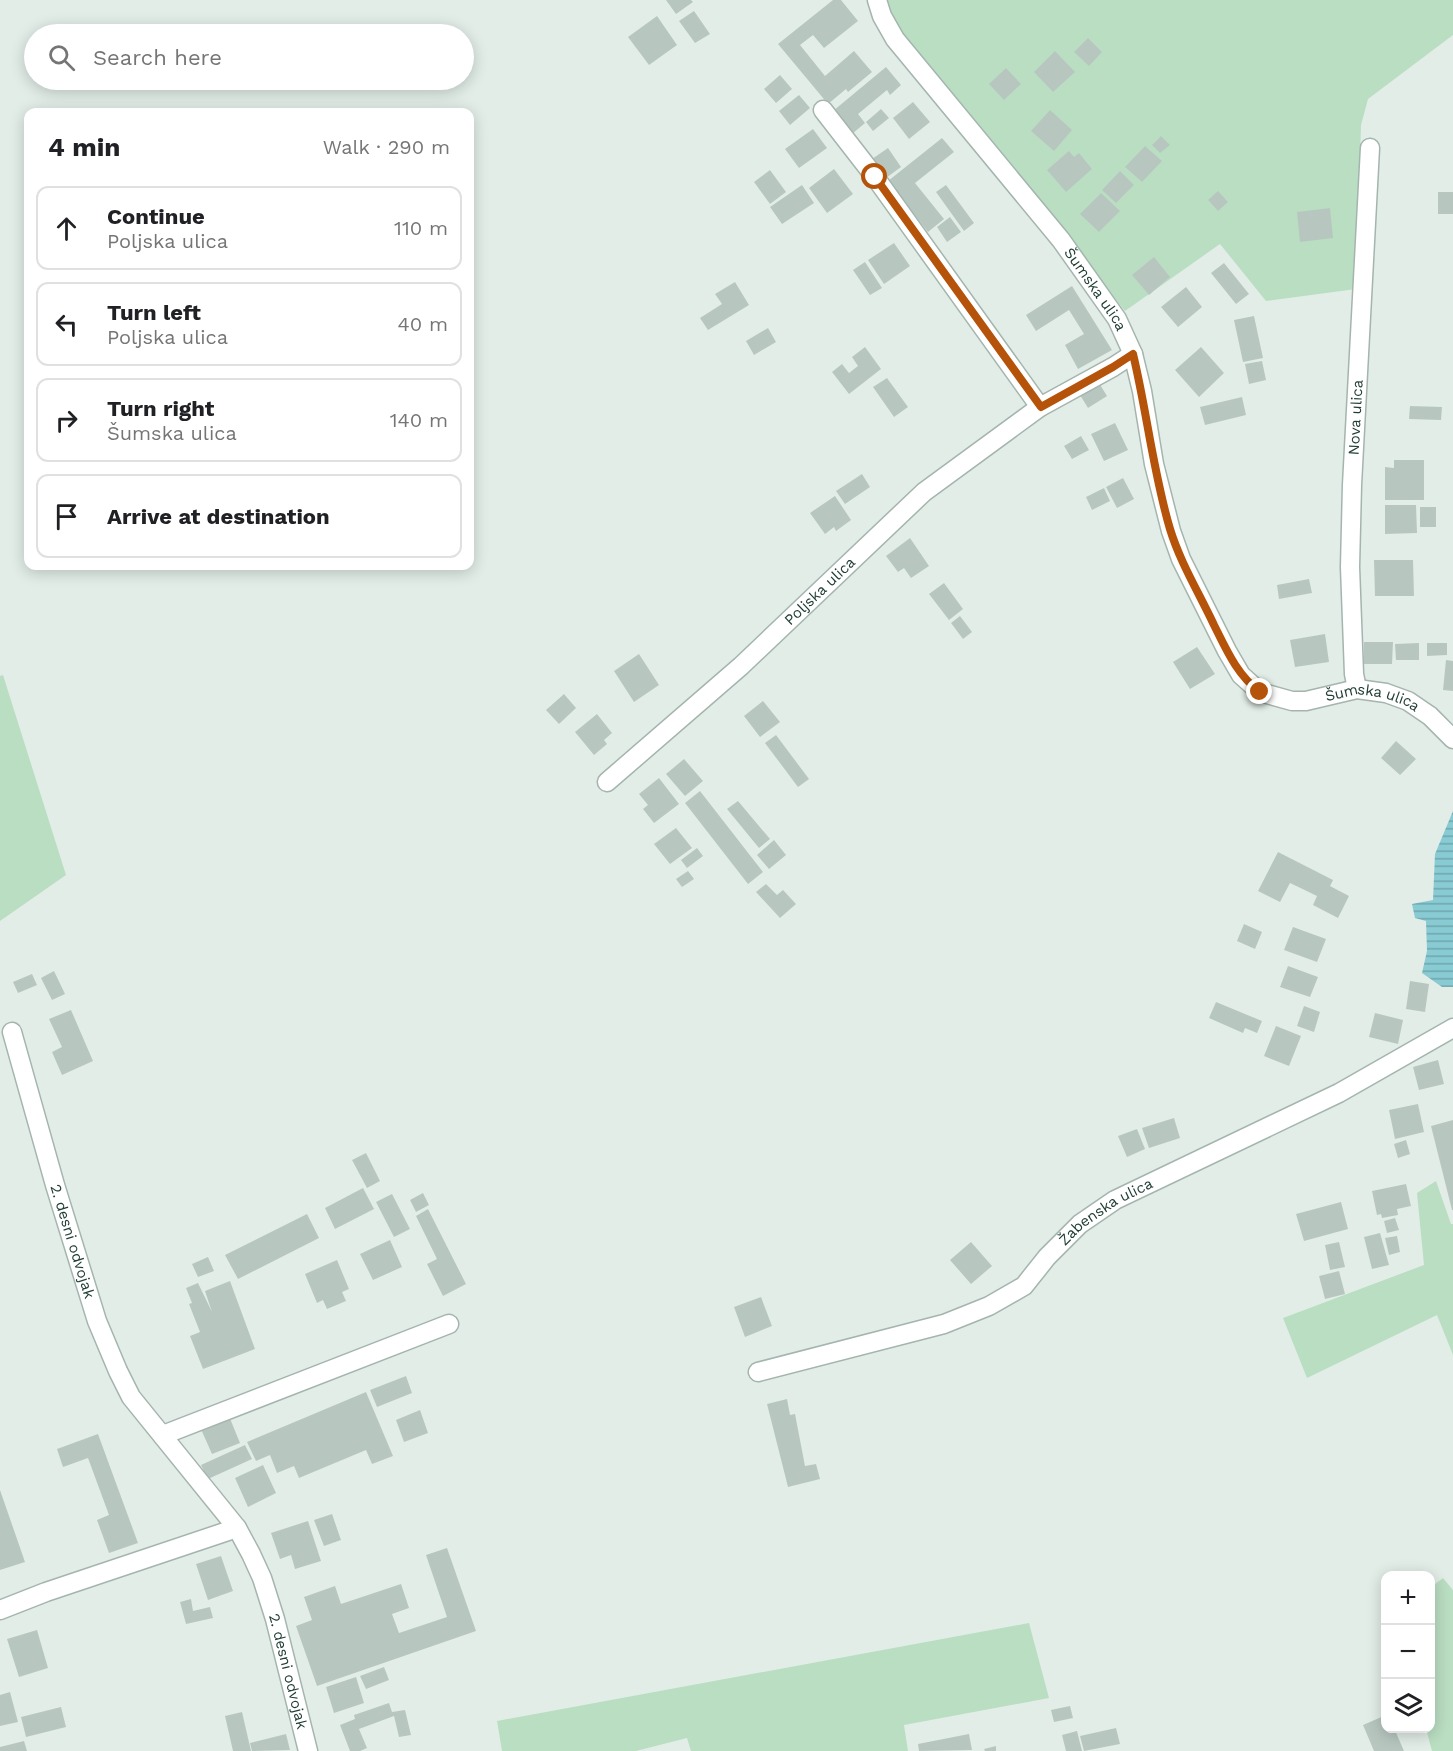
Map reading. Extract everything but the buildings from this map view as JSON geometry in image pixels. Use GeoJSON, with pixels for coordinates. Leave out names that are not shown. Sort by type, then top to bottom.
{"type":"FeatureCollection","features":[{"type":"Feature","properties":{"kind":"street","name":"Šumska ulica"},"geometry":{"type":"LineString","coordinates":[[877,0],[882,16],[895,39],[1077,263],[1117,320],[1133,354],[1142,391],[1154,464],[1171,531],[1181,559],[1241,675],[1260,692],[1292,701],[1306,701],[1357,689],[1386,693],[1408,701],[1430,716],[1453,739]]}},
{"type":"Feature","properties":{"kind":"street"},"geometry":{"type":"LineString","coordinates":[[823,110],[875,177],[1041,407]]}},
{"type":"Feature","properties":{"kind":"street","name":"Nova ulica"},"geometry":{"type":"LineString","coordinates":[[1357,689],[1354,674],[1350,567],[1370,148]]}},
{"type":"Feature","properties":{"kind":"street","name":"Poljska ulica"},"geometry":{"type":"LineString","coordinates":[[607,782],[741,666],[924,492],[1041,407],[1133,354]]}},
{"type":"Feature","properties":{"kind":"street","name":"Žabenska ulica"},"geometry":{"type":"LineString","coordinates":[[758,1372],[944,1324],[989,1306],[1024,1286],[1047,1257],[1080,1224],[1115,1200],[1339,1093],[1453,1028]]}},
{"type":"Feature","properties":{"kind":"street","name":"2. desni odvojak"},"geometry":{"type":"LineString","coordinates":[[12,1032],[55,1185],[97,1321],[131,1397],[237,1528],[262,1578],[308,1751]]}},
{"type":"Feature","properties":{"kind":"street"},"geometry":{"type":"LineString","coordinates":[[163,1435],[449,1324]]}},
{"type":"Feature","properties":{"kind":"street"},"geometry":{"type":"LineString","coordinates":[[0,1610],[46,1592],[237,1528]]}},
{"type":"Feature","properties":{"kind":"green space"},"geometry":{"type":"Polygon","coordinates":[[[884,0],[1453,0],[1453,35],[1368,99],[1361,125],[1356,289],[1266,301],[1220,244],[1125,311],[1022,180],[906,40],[890,15],[884,0]]]}},
{"type":"Feature","properties":{"kind":"green space"},"geometry":{"type":"Polygon","coordinates":[[[3,675],[66,875],[0,921],[0,676],[3,675]]]}},
{"type":"Feature","properties":{"kind":"green space"},"geometry":{"type":"Polygon","coordinates":[[[1436,1181],[1451,1224],[1453,1224],[1453,1355],[1437,1315],[1307,1378],[1283,1318],[1424,1265],[1417,1193],[1436,1181]]]}},
{"type":"Feature","properties":{"kind":"green space"},"geometry":{"type":"Polygon","coordinates":[[[1443,1578],[1453,1590],[1453,1751],[1432,1751],[1427,1733],[1435,1733],[1435,1584],[1443,1578]]]}},
{"type":"Feature","properties":{"kind":"green space"},"geometry":{"type":"Polygon","coordinates":[[[1029,1623],[1049,1698],[904,1725],[908,1751],[691,1751],[687,1738],[636,1751],[502,1751],[497,1721],[1029,1623]]]}},
{"type":"Feature","properties":{"kind":"water"},"geometry":{"type":"Polygon","coordinates":[[[1453,811],[1453,987],[1442,987],[1422,973],[1427,951],[1426,921],[1415,918],[1412,904],[1433,900],[1435,854],[1453,811]]]}},
{"type":"Feature","properties":{"kind":"route"},"geometry":{"type":"LineString","coordinates":[[875,177],[1041,407],[1133,354],[1142,391],[1154,464],[1171,531],[1181,559],[1241,675],[1260,692]]}}]}
